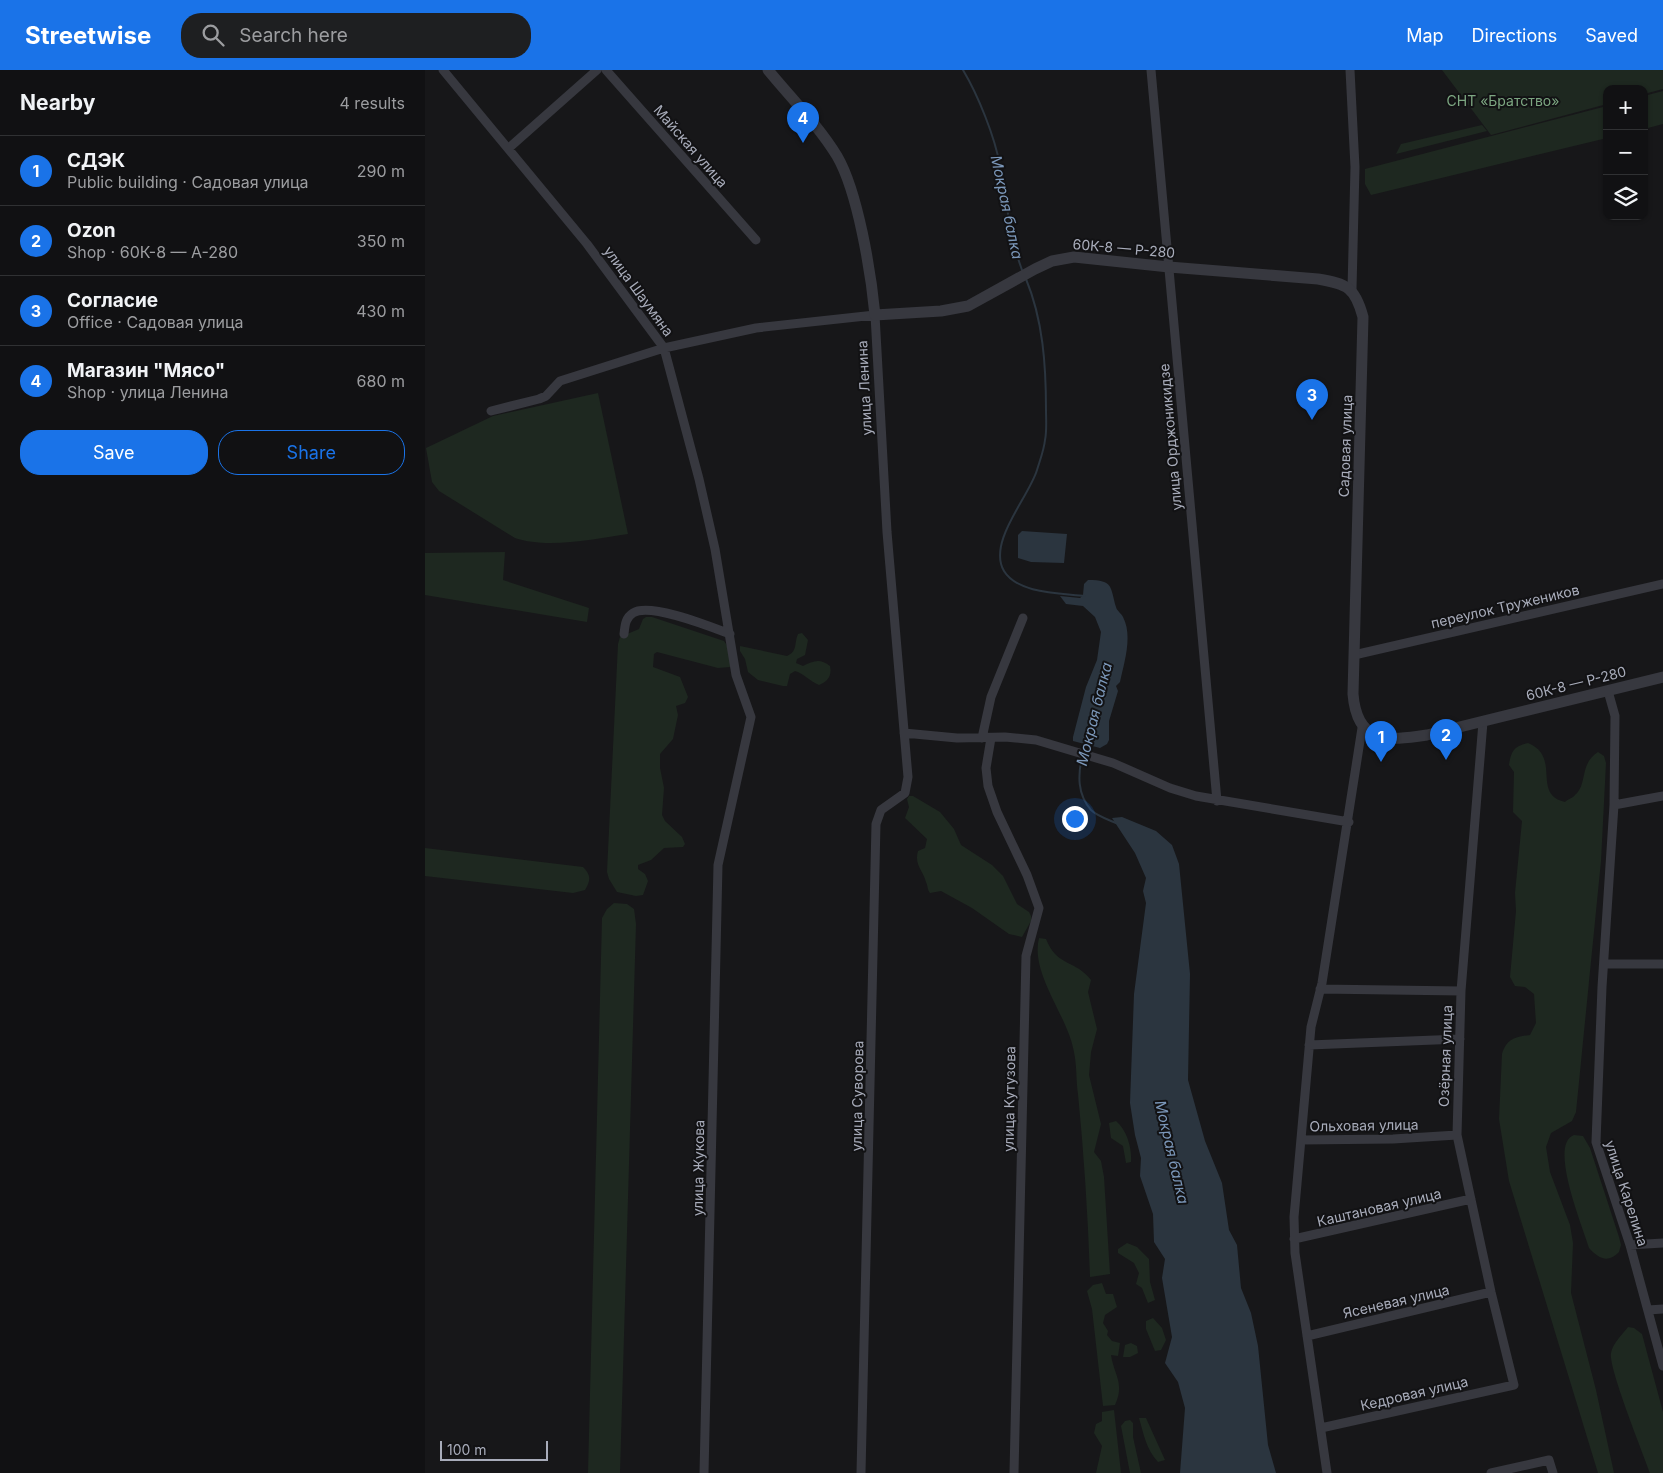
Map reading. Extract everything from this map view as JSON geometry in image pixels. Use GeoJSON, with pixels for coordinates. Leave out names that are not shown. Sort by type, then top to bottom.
{"type":"FeatureCollection","features":[{"type":"Feature","properties":{"kind":"street","name":"улица Шаумяна"},"geometry":{"type":"LineString","coordinates":[[443,70],[587,244],[663,348],[699,479],[715,549],[736,675],[751,717],[718,865]]}},
{"type":"Feature","properties":{"kind":"street"},"geometry":{"type":"LineString","coordinates":[[509,148],[597,70]]}},
{"type":"Feature","properties":{"kind":"street","name":"Майская улица"},"geometry":{"type":"LineString","coordinates":[[606,70],[756,240]]}},
{"type":"Feature","properties":{"kind":"street","name":"улица Ленина"},"geometry":{"type":"LineString","coordinates":[[768,70],[819,131],[845,172],[855,206],[875,315],[887,532],[904,733]]}},
{"type":"Feature","properties":{"kind":"street","name":"улица Орджоникидзе"},"geometry":{"type":"LineString","coordinates":[[1151,70],[1217,801]]}},
{"type":"Feature","properties":{"kind":"street","name":"Садовая улица"},"geometry":{"type":"LineString","coordinates":[[1327,1473],[1294,1239],[1311,1027],[1320,989],[1349,822],[1362,728],[1357,720],[1354,708],[1354,655],[1363,317],[1358,300],[1352,289],[1355,167],[1350,70]]}},
{"type":"Feature","properties":{"kind":"street","name":"60К-8 — Р-280"},"geometry":{"type":"LineString","coordinates":[[875,315],[941,311],[968,306],[1052,261],[1074,257],[1169,268],[1317,279],[1337,282],[1352,289]]}},
{"type":"Feature","properties":{"kind":"street"},"geometry":{"type":"LineString","coordinates":[[491,411],[539,399],[546,396],[559,381],[663,348],[756,328],[875,315]]}},
{"type":"Feature","properties":{"kind":"street","name":"переулок Тружеников"},"geometry":{"type":"LineString","coordinates":[[1354,655],[1663,584]]}},
{"type":"Feature","properties":{"kind":"street"},"geometry":{"type":"LineString","coordinates":[[625,634],[625,621],[633,613],[645,610],[658,611],[730,634]]}},
{"type":"Feature","properties":{"kind":"street","name":"улица Кутузова"},"geometry":{"type":"LineString","coordinates":[[1014,1473],[1026,956],[1039,908],[1027,874],[997,812],[988,786],[986,768],[991,697],[1023,618]]}},
{"type":"Feature","properties":{"kind":"street","name":"60К-8 — Р-280"},"geometry":{"type":"LineString","coordinates":[[1362,728],[1379,736],[1405,739],[1483,722],[1663,677]]}},
{"type":"Feature","properties":{"kind":"street","name":"улица Карелина"},"geometry":{"type":"LineString","coordinates":[[1608,691],[1615,716],[1614,805],[1604,964],[1596,1142],[1630,1245],[1663,1366]]}},
{"type":"Feature","properties":{"kind":"street","name":"Озёрная улица"},"geometry":{"type":"LineString","coordinates":[[1483,722],[1461,991],[1457,1135],[1491,1292],[1514,1385]]}},
{"type":"Feature","properties":{"kind":"street"},"geometry":{"type":"LineString","coordinates":[[904,733],[957,738],[1021,738],[1052,744],[1113,763],[1170,788],[1217,801],[1349,822]]}},
{"type":"Feature","properties":{"kind":"street","name":"улица Суворова"},"geometry":{"type":"LineString","coordinates":[[861,1473],[876,824],[881,810],[905,793],[907,786],[904,733]]}},
{"type":"Feature","properties":{"kind":"street"},"geometry":{"type":"LineString","coordinates":[[1614,805],[1663,796]]}},
{"type":"Feature","properties":{"kind":"street","name":"улица Жукова"},"geometry":{"type":"LineString","coordinates":[[704,1473],[718,865]]}},
{"type":"Feature","properties":{"kind":"street"},"geometry":{"type":"LineString","coordinates":[[1604,964],[1663,964]]}},
{"type":"Feature","properties":{"kind":"street"},"geometry":{"type":"LineString","coordinates":[[1320,989],[1461,991]]}},
{"type":"Feature","properties":{"kind":"street"},"geometry":{"type":"LineString","coordinates":[[1309,1045],[1459,1039]]}},
{"type":"Feature","properties":{"kind":"street","name":"Ольховая улица"},"geometry":{"type":"LineString","coordinates":[[1301,1140],[1393,1139],[1457,1135]]}},
{"type":"Feature","properties":{"kind":"street","name":"Каштановая улица"},"geometry":{"type":"LineString","coordinates":[[1294,1239],[1471,1199]]}},
{"type":"Feature","properties":{"kind":"street"},"geometry":{"type":"LineString","coordinates":[[1630,1245],[1663,1243]]}},
{"type":"Feature","properties":{"kind":"street","name":"Ясеневая улица"},"geometry":{"type":"LineString","coordinates":[[1307,1336],[1491,1292]]}},
{"type":"Feature","properties":{"kind":"street"},"geometry":{"type":"LineString","coordinates":[[1648,1310],[1663,1309]]}},
{"type":"Feature","properties":{"kind":"street","name":"Кедровая улица"},"geometry":{"type":"LineString","coordinates":[[1321,1428],[1514,1385]]}},
{"type":"Feature","properties":{"kind":"street"},"geometry":{"type":"LineString","coordinates":[[1491,1473],[1549,1460],[1553,1473]]}},
{"type":"Feature","properties":{"kind":"green space","name":"СНТ «Братство»"},"geometry":{"type":"Polygon","coordinates":[[[1442,70],[1663,70],[1663,89],[1648,93],[1648,85],[1603,85],[1603,105],[1491,135],[1442,70]]]}},
{"type":"Feature","properties":{"kind":"green space"},"geometry":{"type":"Polygon","coordinates":[[[1663,91],[1663,124],[1648,128],[1648,95],[1663,91]]]}},
{"type":"Feature","properties":{"kind":"green space"},"geometry":{"type":"Polygon","coordinates":[[[1603,107],[1603,139],[1371,195],[1365,184],[1365,169],[1603,107]]]}},
{"type":"Feature","properties":{"kind":"green space"},"geometry":{"type":"Polygon","coordinates":[[[1482,125],[1487,131],[1396,154],[1401,144],[1482,125]]]}},
{"type":"Feature","properties":{"kind":"green space"},"geometry":{"type":"Polygon","coordinates":[[[598,393],[628,534],[556,543],[542,543],[515,538],[439,491],[432,482],[426,448],[493,416],[598,393]]]}},
{"type":"Feature","properties":{"kind":"green space"},"geometry":{"type":"Polygon","coordinates":[[[505,552],[503,580],[589,608],[587,622],[425,595],[425,553],[505,552]]]}},
{"type":"Feature","properties":{"kind":"green space"},"geometry":{"type":"Polygon","coordinates":[[[652,617],[724,641],[730,653],[731,664],[730,667],[718,668],[657,652],[654,654],[653,667],[680,677],[688,697],[685,703],[676,706],[678,715],[673,739],[660,754],[660,768],[664,788],[662,815],[665,821],[682,837],[685,844],[683,847],[664,848],[651,860],[638,865],[638,869],[645,874],[648,881],[643,895],[636,896],[617,892],[607,872],[618,644],[620,637],[639,629],[643,619],[652,617]]]}},
{"type":"Feature","properties":{"kind":"green space"},"geometry":{"type":"Polygon","coordinates":[[[802,633],[808,640],[805,655],[797,659],[796,663],[803,666],[817,661],[826,663],[830,666],[830,673],[829,678],[825,682],[819,685],[795,671],[790,674],[787,686],[783,686],[758,680],[748,672],[740,646],[787,656],[793,652],[798,634],[802,633]]]}},
{"type":"Feature","properties":{"kind":"green space"},"geometry":{"type":"Polygon","coordinates":[[[1528,743],[1538,749],[1543,757],[1546,766],[1547,784],[1550,791],[1555,798],[1565,802],[1579,790],[1588,762],[1592,757],[1598,752],[1604,756],[1606,763],[1601,861],[1576,1112],[1572,1121],[1551,1133],[1546,1147],[1550,1172],[1570,1225],[1573,1243],[1571,1293],[1596,1390],[1614,1473],[1598,1473],[1509,1181],[1499,1119],[1502,1054],[1509,1042],[1530,1035],[1536,1023],[1534,994],[1525,987],[1515,986],[1510,977],[1522,821],[1513,812],[1514,772],[1509,765],[1514,750],[1528,743]]]}},
{"type":"Feature","properties":{"kind":"green space"},"geometry":{"type":"Polygon","coordinates":[[[909,796],[913,796],[940,812],[954,829],[961,845],[992,865],[1003,876],[1017,904],[1029,912],[1031,916],[1031,921],[1022,937],[1009,934],[972,908],[941,891],[930,893],[917,860],[918,851],[925,848],[927,839],[905,818],[909,807],[907,799],[909,796]]]}},
{"type":"Feature","properties":{"kind":"green space"},"geometry":{"type":"Polygon","coordinates":[[[425,848],[583,867],[589,875],[589,880],[585,890],[573,893],[425,876],[425,848]]]}},
{"type":"Feature","properties":{"kind":"green space"},"geometry":{"type":"Polygon","coordinates":[[[614,903],[627,904],[634,909],[636,924],[620,1473],[588,1473],[602,918],[607,909],[614,903]]]}},
{"type":"Feature","properties":{"kind":"green space"},"geometry":{"type":"Polygon","coordinates":[[[1039,938],[1046,939],[1050,948],[1061,959],[1079,969],[1091,980],[1088,992],[1097,1029],[1091,1052],[1089,1075],[1101,1124],[1094,1152],[1101,1161],[1104,1177],[1110,1274],[1090,1277],[1075,1057],[1065,1024],[1040,966],[1039,938]]]}},
{"type":"Feature","properties":{"kind":"green space"},"geometry":{"type":"Polygon","coordinates":[[[1116,1121],[1123,1129],[1128,1140],[1131,1162],[1126,1163],[1123,1146],[1111,1138],[1109,1123],[1116,1121]]]}},
{"type":"Feature","properties":{"kind":"green space"},"geometry":{"type":"Polygon","coordinates":[[[1574,1135],[1583,1136],[1590,1148],[1619,1237],[1621,1245],[1619,1252],[1611,1258],[1600,1257],[1589,1248],[1569,1187],[1565,1154],[1567,1142],[1574,1135]]]}},
{"type":"Feature","properties":{"kind":"green space"},"geometry":{"type":"Polygon","coordinates":[[[1127,1243],[1137,1247],[1149,1259],[1150,1282],[1155,1300],[1148,1303],[1142,1288],[1136,1284],[1139,1273],[1134,1263],[1118,1253],[1118,1249],[1127,1243]]]}},
{"type":"Feature","properties":{"kind":"green space"},"geometry":{"type":"Polygon","coordinates":[[[1102,1283],[1106,1294],[1113,1294],[1117,1307],[1105,1315],[1103,1323],[1108,1331],[1107,1335],[1112,1341],[1120,1343],[1118,1356],[1111,1355],[1119,1385],[1118,1397],[1115,1405],[1103,1406],[1092,1309],[1087,1291],[1093,1285],[1102,1283]]]}},
{"type":"Feature","properties":{"kind":"green space"},"geometry":{"type":"Polygon","coordinates":[[[1153,1318],[1162,1328],[1166,1340],[1161,1350],[1155,1351],[1146,1329],[1146,1321],[1153,1318]]]}},
{"type":"Feature","properties":{"kind":"green space"},"geometry":{"type":"Polygon","coordinates":[[[1628,1327],[1634,1328],[1642,1334],[1663,1412],[1663,1473],[1650,1473],[1615,1375],[1611,1353],[1618,1339],[1628,1327]]]}},
{"type":"Feature","properties":{"kind":"green space"},"geometry":{"type":"Polygon","coordinates":[[[1131,1343],[1137,1346],[1138,1353],[1130,1357],[1123,1357],[1125,1345],[1131,1343]]]}},
{"type":"Feature","properties":{"kind":"green space"},"geometry":{"type":"Polygon","coordinates":[[[1114,1410],[1121,1473],[1096,1473],[1102,1446],[1094,1433],[1096,1424],[1102,1421],[1102,1412],[1114,1410]]]}},
{"type":"Feature","properties":{"kind":"green space"},"geometry":{"type":"Polygon","coordinates":[[[1139,1418],[1146,1418],[1165,1460],[1158,1462],[1151,1452],[1139,1418]]]}},
{"type":"Feature","properties":{"kind":"green space"},"geometry":{"type":"Polygon","coordinates":[[[1130,1420],[1133,1423],[1133,1437],[1141,1473],[1130,1473],[1121,1426],[1125,1421],[1130,1420]]]}},
{"type":"Feature","properties":{"kind":"water"},"geometry":{"type":"Polygon","coordinates":[[[1022,531],[1067,534],[1064,563],[1031,562],[1018,558],[1018,535],[1022,531]]]}},
{"type":"Feature","properties":{"kind":"water"},"geometry":{"type":"Polygon","coordinates":[[[1088,580],[1107,583],[1126,624],[1127,632],[1125,658],[1120,682],[1116,686],[1118,691],[1109,721],[1109,740],[1107,744],[1100,748],[1073,741],[1073,737],[1086,687],[1097,660],[1101,632],[1095,617],[1083,606],[1066,604],[1060,596],[1080,598],[1083,595],[1084,584],[1088,580]]]}},
{"type":"Feature","properties":{"kind":"water"},"geometry":{"type":"Polygon","coordinates":[[[1122,817],[1156,831],[1172,845],[1179,864],[1190,974],[1188,1080],[1205,1141],[1222,1183],[1229,1230],[1237,1245],[1241,1288],[1251,1313],[1258,1346],[1268,1445],[1276,1473],[1180,1473],[1185,1408],[1178,1382],[1165,1363],[1172,1337],[1162,1278],[1165,1259],[1154,1242],[1153,1214],[1140,1176],[1141,1158],[1130,1103],[1134,994],[1146,903],[1143,891],[1146,878],[1135,853],[1112,818],[1122,817]]]}},
{"type":"Feature","properties":{"kind":"waterway","name":"Мокрая балка"},"geometry":{"type":"LineString","coordinates":[[963,70],[980,104],[994,142],[1011,231],[1022,270]]}},
{"type":"Feature","properties":{"kind":"waterway","name":"Мокрая балка"},"geometry":{"type":"LineString","coordinates":[[1026,279],[1040,327],[1045,376],[1046,433],[1043,451],[1033,481],[1005,533],[1000,559],[1004,571],[1019,584],[1041,591],[1085,596]]}},
{"type":"Feature","properties":{"kind":"waterway","name":"Мокрая балка"},"geometry":{"type":"LineString","coordinates":[[1082,756],[1079,777],[1081,791],[1086,804],[1103,818],[1116,823]]}},
{"type":"Feature","properties":{"kind":"place","name":"Магазин \"Мясо\""},"geometry":{"type":"Point","coordinates":[803,143]}},
{"type":"Feature","properties":{"kind":"place","name":"Согласие"},"geometry":{"type":"Point","coordinates":[1312,420]}},
{"type":"Feature","properties":{"kind":"place","name":"Ozon"},"geometry":{"type":"Point","coordinates":[1446,760]}},
{"type":"Feature","properties":{"kind":"place","name":"СДЭК"},"geometry":{"type":"Point","coordinates":[1381,762]}}]}
